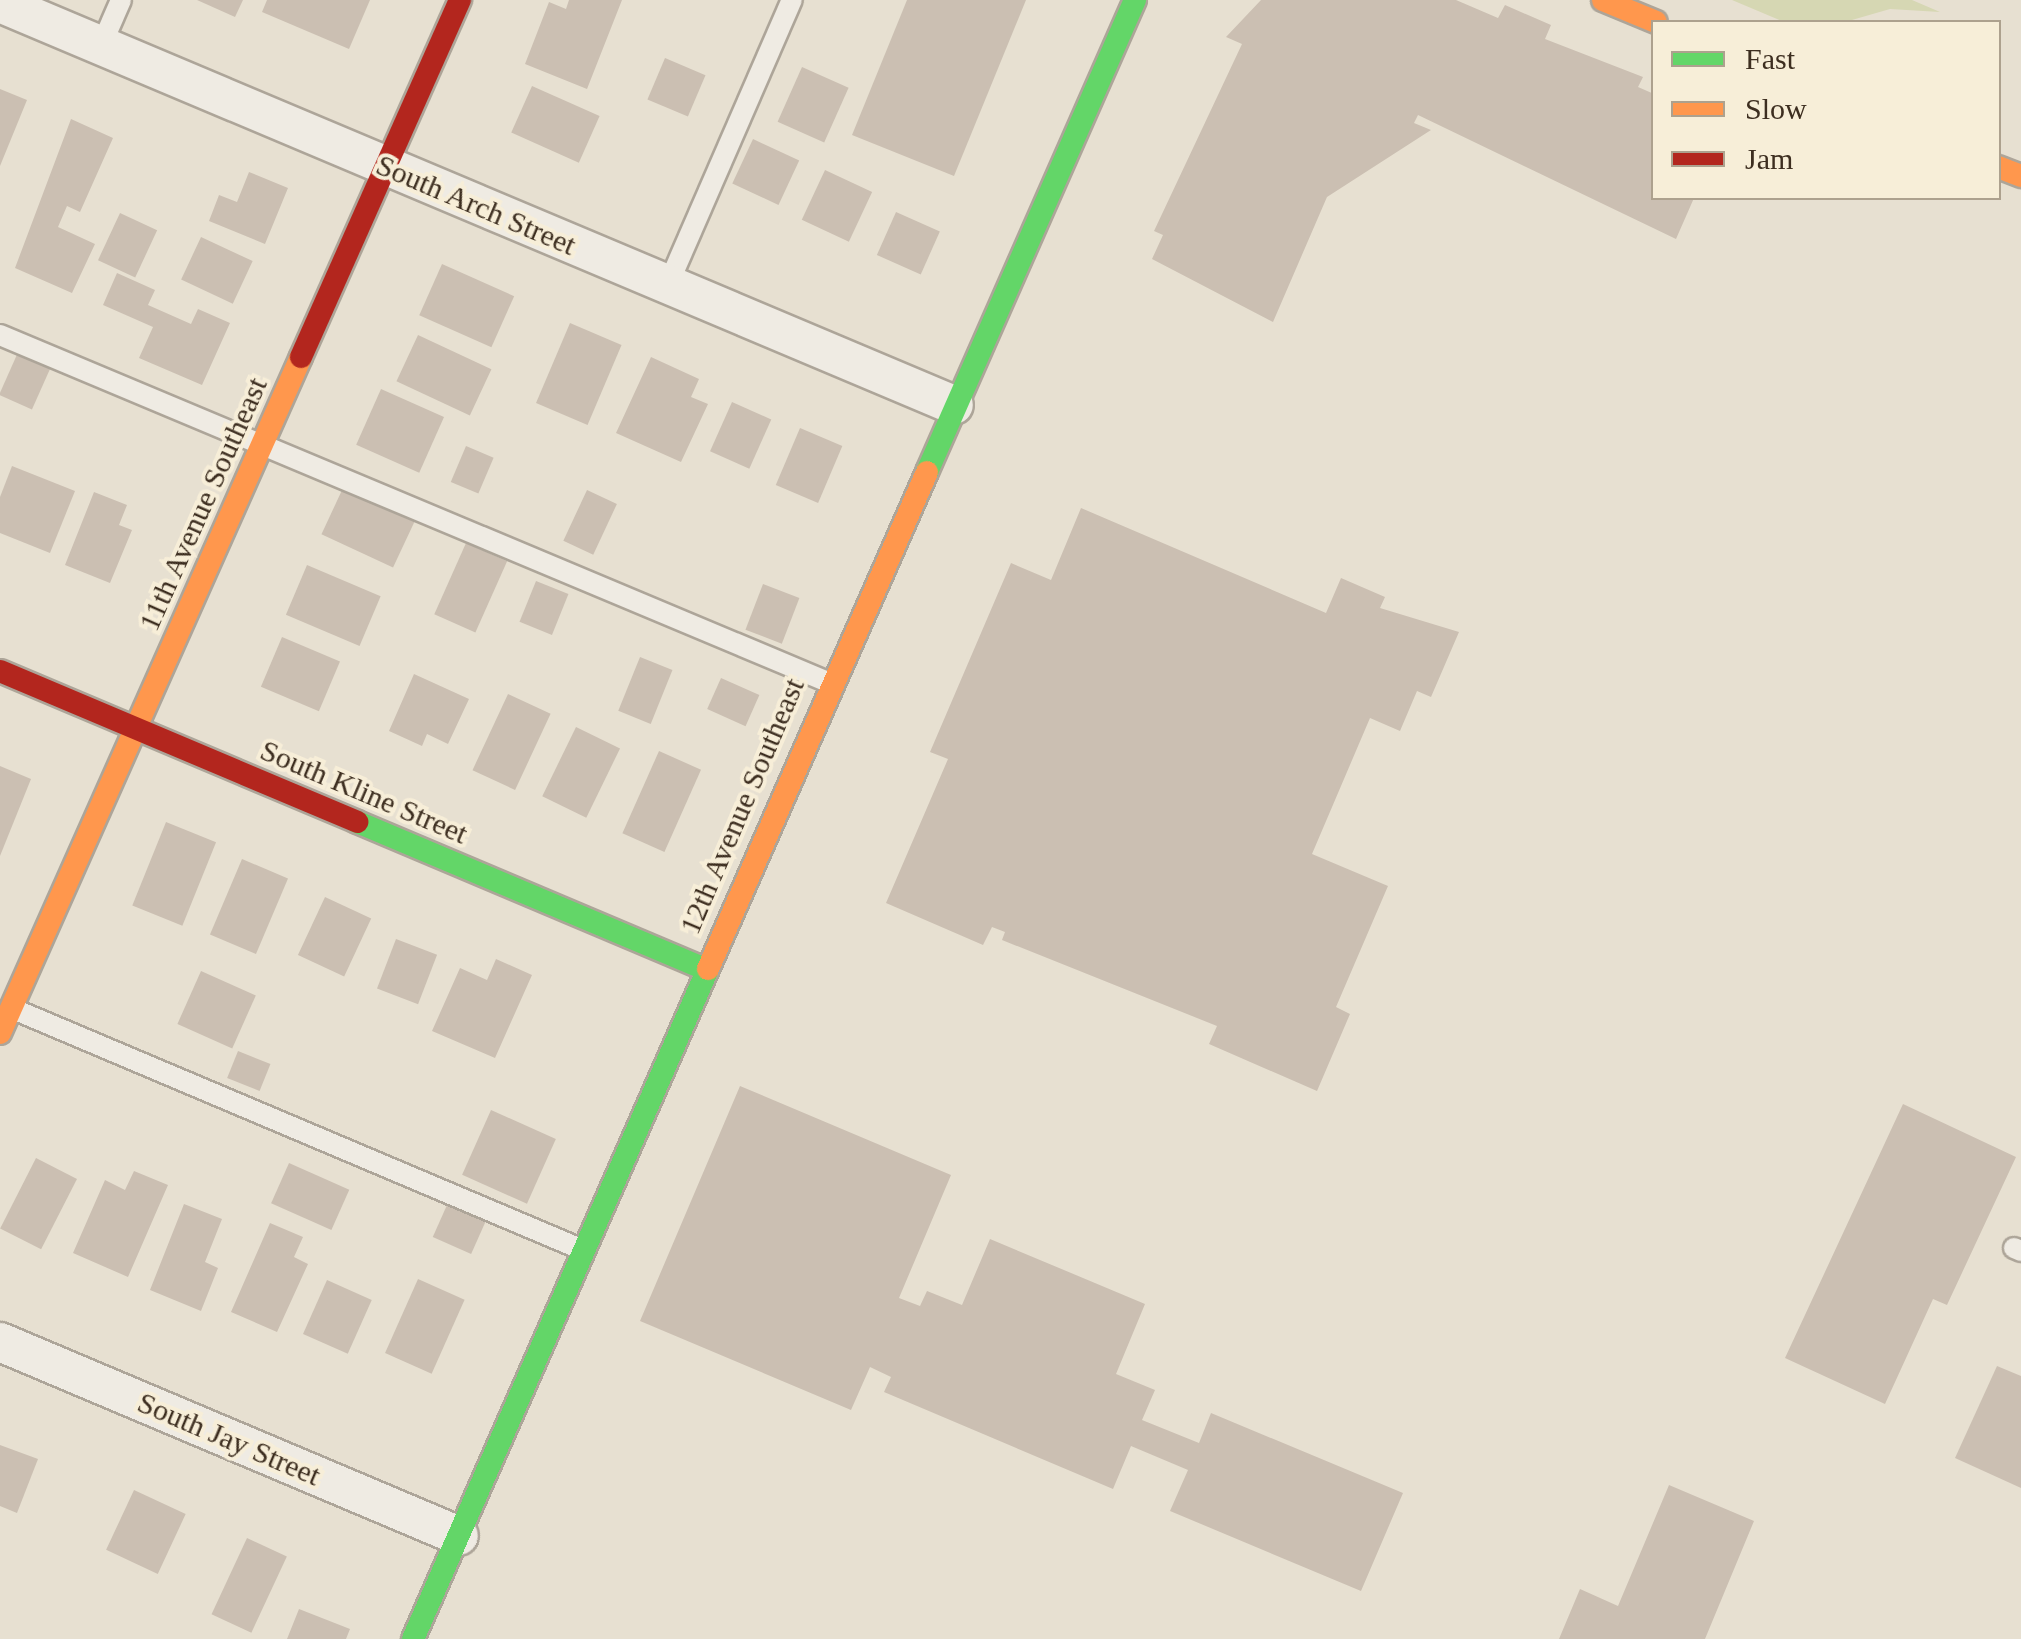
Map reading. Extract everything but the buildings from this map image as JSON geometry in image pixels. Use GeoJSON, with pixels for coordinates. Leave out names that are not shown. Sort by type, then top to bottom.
{"type":"FeatureCollection","features":[{"type":"Feature","properties":{"kind":"street","name":"11th Avenue Southeast"},"geometry":{"type":"LineString","coordinates":[[0,1033],[6,1006],[136,728],[460,0]]}},
{"type":"Feature","properties":{"kind":"street","name":"12th Avenue Southeast"},"geometry":{"type":"LineString","coordinates":[[413,1639],[828,682],[1135,0]]}},
{"type":"Feature","properties":{"kind":"street"},"geometry":{"type":"LineString","coordinates":[[1603,0],[1651,20]]}},
{"type":"Feature","properties":{"kind":"street","name":"South Arch Street"},"geometry":{"type":"LineString","coordinates":[[0,2],[954,405]]}},
{"type":"Feature","properties":{"kind":"street","name":"South Kline Street"},"geometry":{"type":"LineString","coordinates":[[0,671],[705,968]]}},
{"type":"Feature","properties":{"kind":"street","name":"South Jay Street"},"geometry":{"type":"LineString","coordinates":[[0,1342],[458,1536]]}},
{"type":"Feature","properties":{"kind":"lane"},"geometry":{"type":"LineString","coordinates":[[101,46],[121,0]]}},
{"type":"Feature","properties":{"kind":"lane"},"geometry":{"type":"LineString","coordinates":[[667,287],[792,0]]}},
{"type":"Feature","properties":{"kind":"lane"},"geometry":{"type":"LineString","coordinates":[[0,335],[828,682]]}},
{"type":"Feature","properties":{"kind":"lane"},"geometry":{"type":"LineString","coordinates":[[6,1006],[583,1250]]}},
{"type":"Feature","properties":{"kind":"green space"},"geometry":{"type":"Polygon","coordinates":[[[1732,0],[1912,0],[1940,12],[1890,9],[1852,20],[1779,20],[1732,0]]]}},
{"type":"Feature","properties":{"kind":"traffic: fast"},"geometry":{"type":"LineString","coordinates":[[927,472],[1135,0]]}},
{"type":"Feature","properties":{"kind":"traffic: fast"},"geometry":{"type":"LineString","coordinates":[[357,822],[705,969]]}},
{"type":"Feature","properties":{"kind":"traffic: fast"},"geometry":{"type":"LineString","coordinates":[[413,1639],[708,969]]}},
{"type":"Feature","properties":{"kind":"traffic: slow"},"geometry":{"type":"LineString","coordinates":[[1603,0],[1651,20]]}},
{"type":"Feature","properties":{"kind":"traffic: slow"},"geometry":{"type":"LineString","coordinates":[[2001,168],[2021,176]]}},
{"type":"Feature","properties":{"kind":"traffic: slow"},"geometry":{"type":"LineString","coordinates":[[0,1033],[301,357]]}},
{"type":"Feature","properties":{"kind":"traffic: slow"},"geometry":{"type":"LineString","coordinates":[[708,969],[927,472]]}},
{"type":"Feature","properties":{"kind":"traffic: jam"},"geometry":{"type":"LineString","coordinates":[[301,357],[460,0]]}},
{"type":"Feature","properties":{"kind":"traffic: jam"},"geometry":{"type":"LineString","coordinates":[[0,671],[357,822]]}}]}
